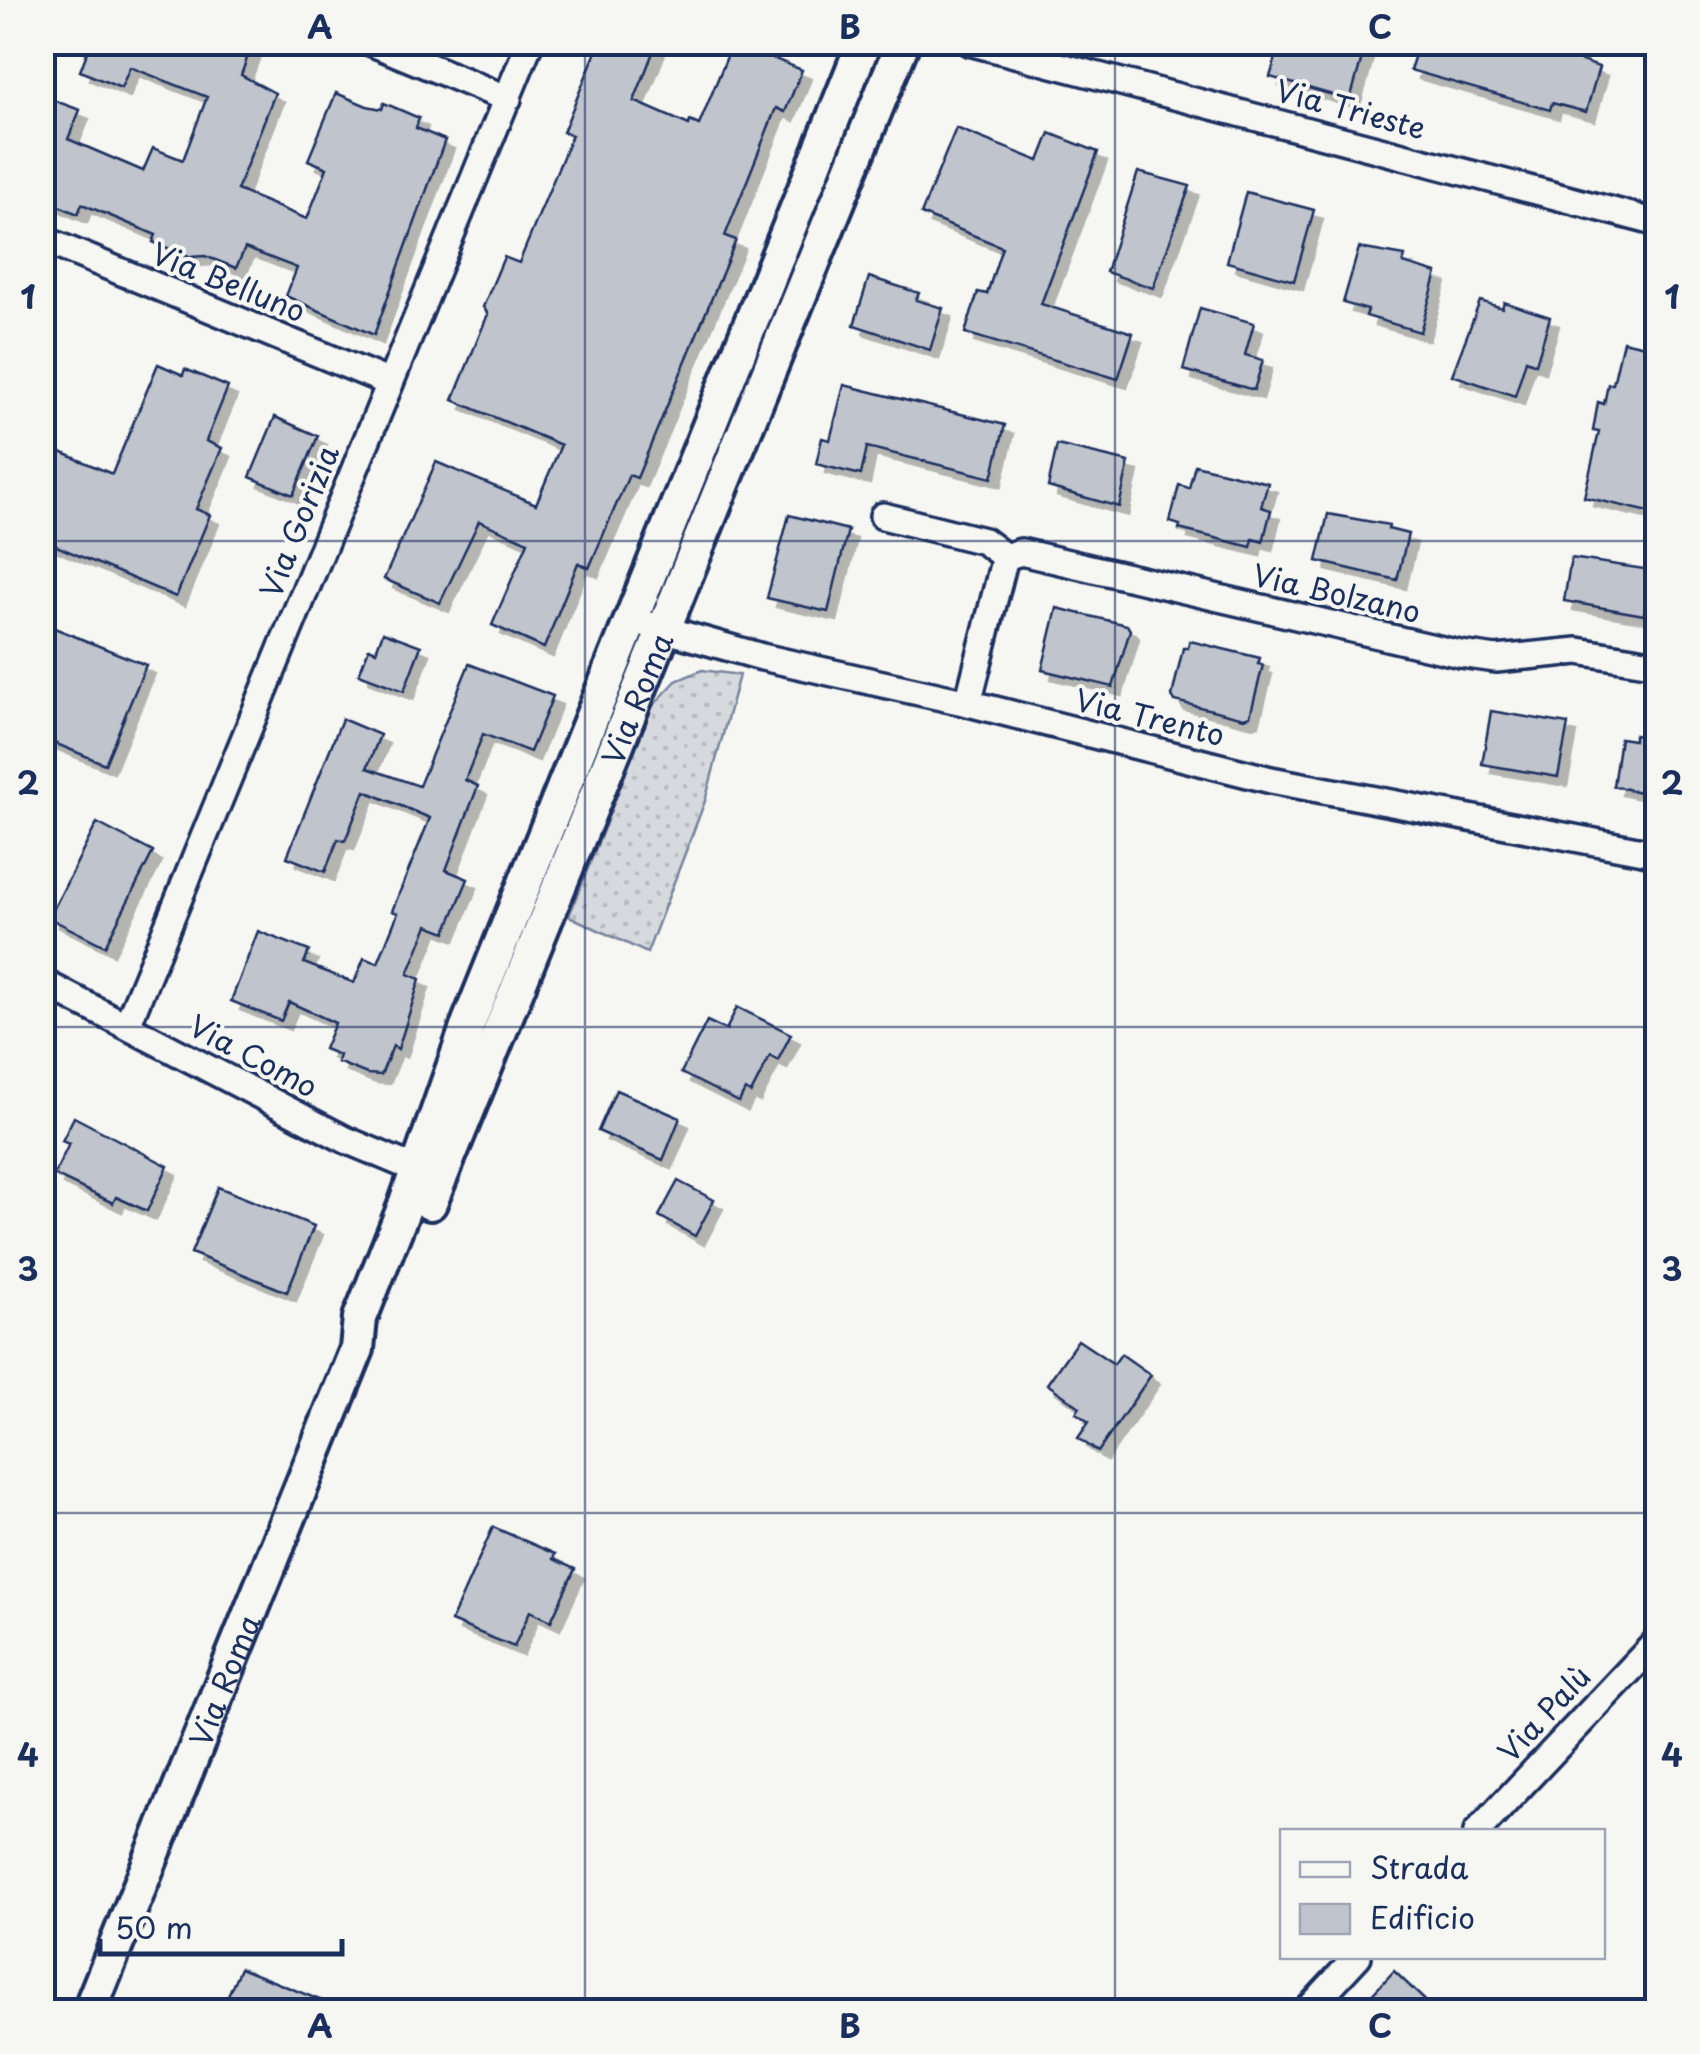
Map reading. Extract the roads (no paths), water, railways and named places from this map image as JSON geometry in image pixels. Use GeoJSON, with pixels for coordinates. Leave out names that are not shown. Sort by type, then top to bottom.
{"type":"FeatureCollection","features":[{"type":"Feature","properties":{"kind":"street"},"geometry":{"type":"LineString","coordinates":[[370,42],[508,98]]}},
{"type":"Feature","properties":{"kind":"street","name":"Via Gorizia"},"geometry":{"type":"LineString","coordinates":[[128,1025],[530,42]]}},
{"type":"Feature","properties":{"kind":"street","name":"Via Roma"},"geometry":{"type":"LineString","coordinates":[[647,625],[864,42]]}},
{"type":"Feature","properties":{"kind":"street","name":"Via Roma"},"geometry":{"type":"LineString","coordinates":[[89,2012],[357,1348],[360,1318],[430,1168],[469,1022],[902,42]]}},
{"type":"Feature","properties":{"kind":"street","name":"Via Trieste"},"geometry":{"type":"LineString","coordinates":[[970,42],[1658,223]]}},
{"type":"Feature","properties":{"kind":"street","name":"Via Belluno"},"geometry":{"type":"LineString","coordinates":[[42,240],[390,383]]}},
{"type":"Feature","properties":{"kind":"street","name":"Via Bolzano"},"geometry":{"type":"LineString","coordinates":[[883,516],[984,541],[1004,558],[1021,552],[1460,654],[1496,659],[1578,651],[1658,664]]}},
{"type":"Feature","properties":{"kind":"street"},"geometry":{"type":"LineString","coordinates":[[968,703],[1004,558]]}},
{"type":"Feature","properties":{"kind":"street","name":"Via Trento"},"geometry":{"type":"LineString","coordinates":[[647,625],[1271,780],[1658,854]]}},
{"type":"Feature","properties":{"kind":"street","name":"Via Como"},"geometry":{"type":"LineString","coordinates":[[42,982],[346,1140],[430,1168]]}},
{"type":"Feature","properties":{"kind":"street","name":"Via Palù"},"geometry":{"type":"LineString","coordinates":[[1479,1829],[1658,1640]]}},
{"type":"Feature","properties":{"kind":"street"},"geometry":{"type":"LineString","coordinates":[[1306,2012],[1355,1959]]}}]}
